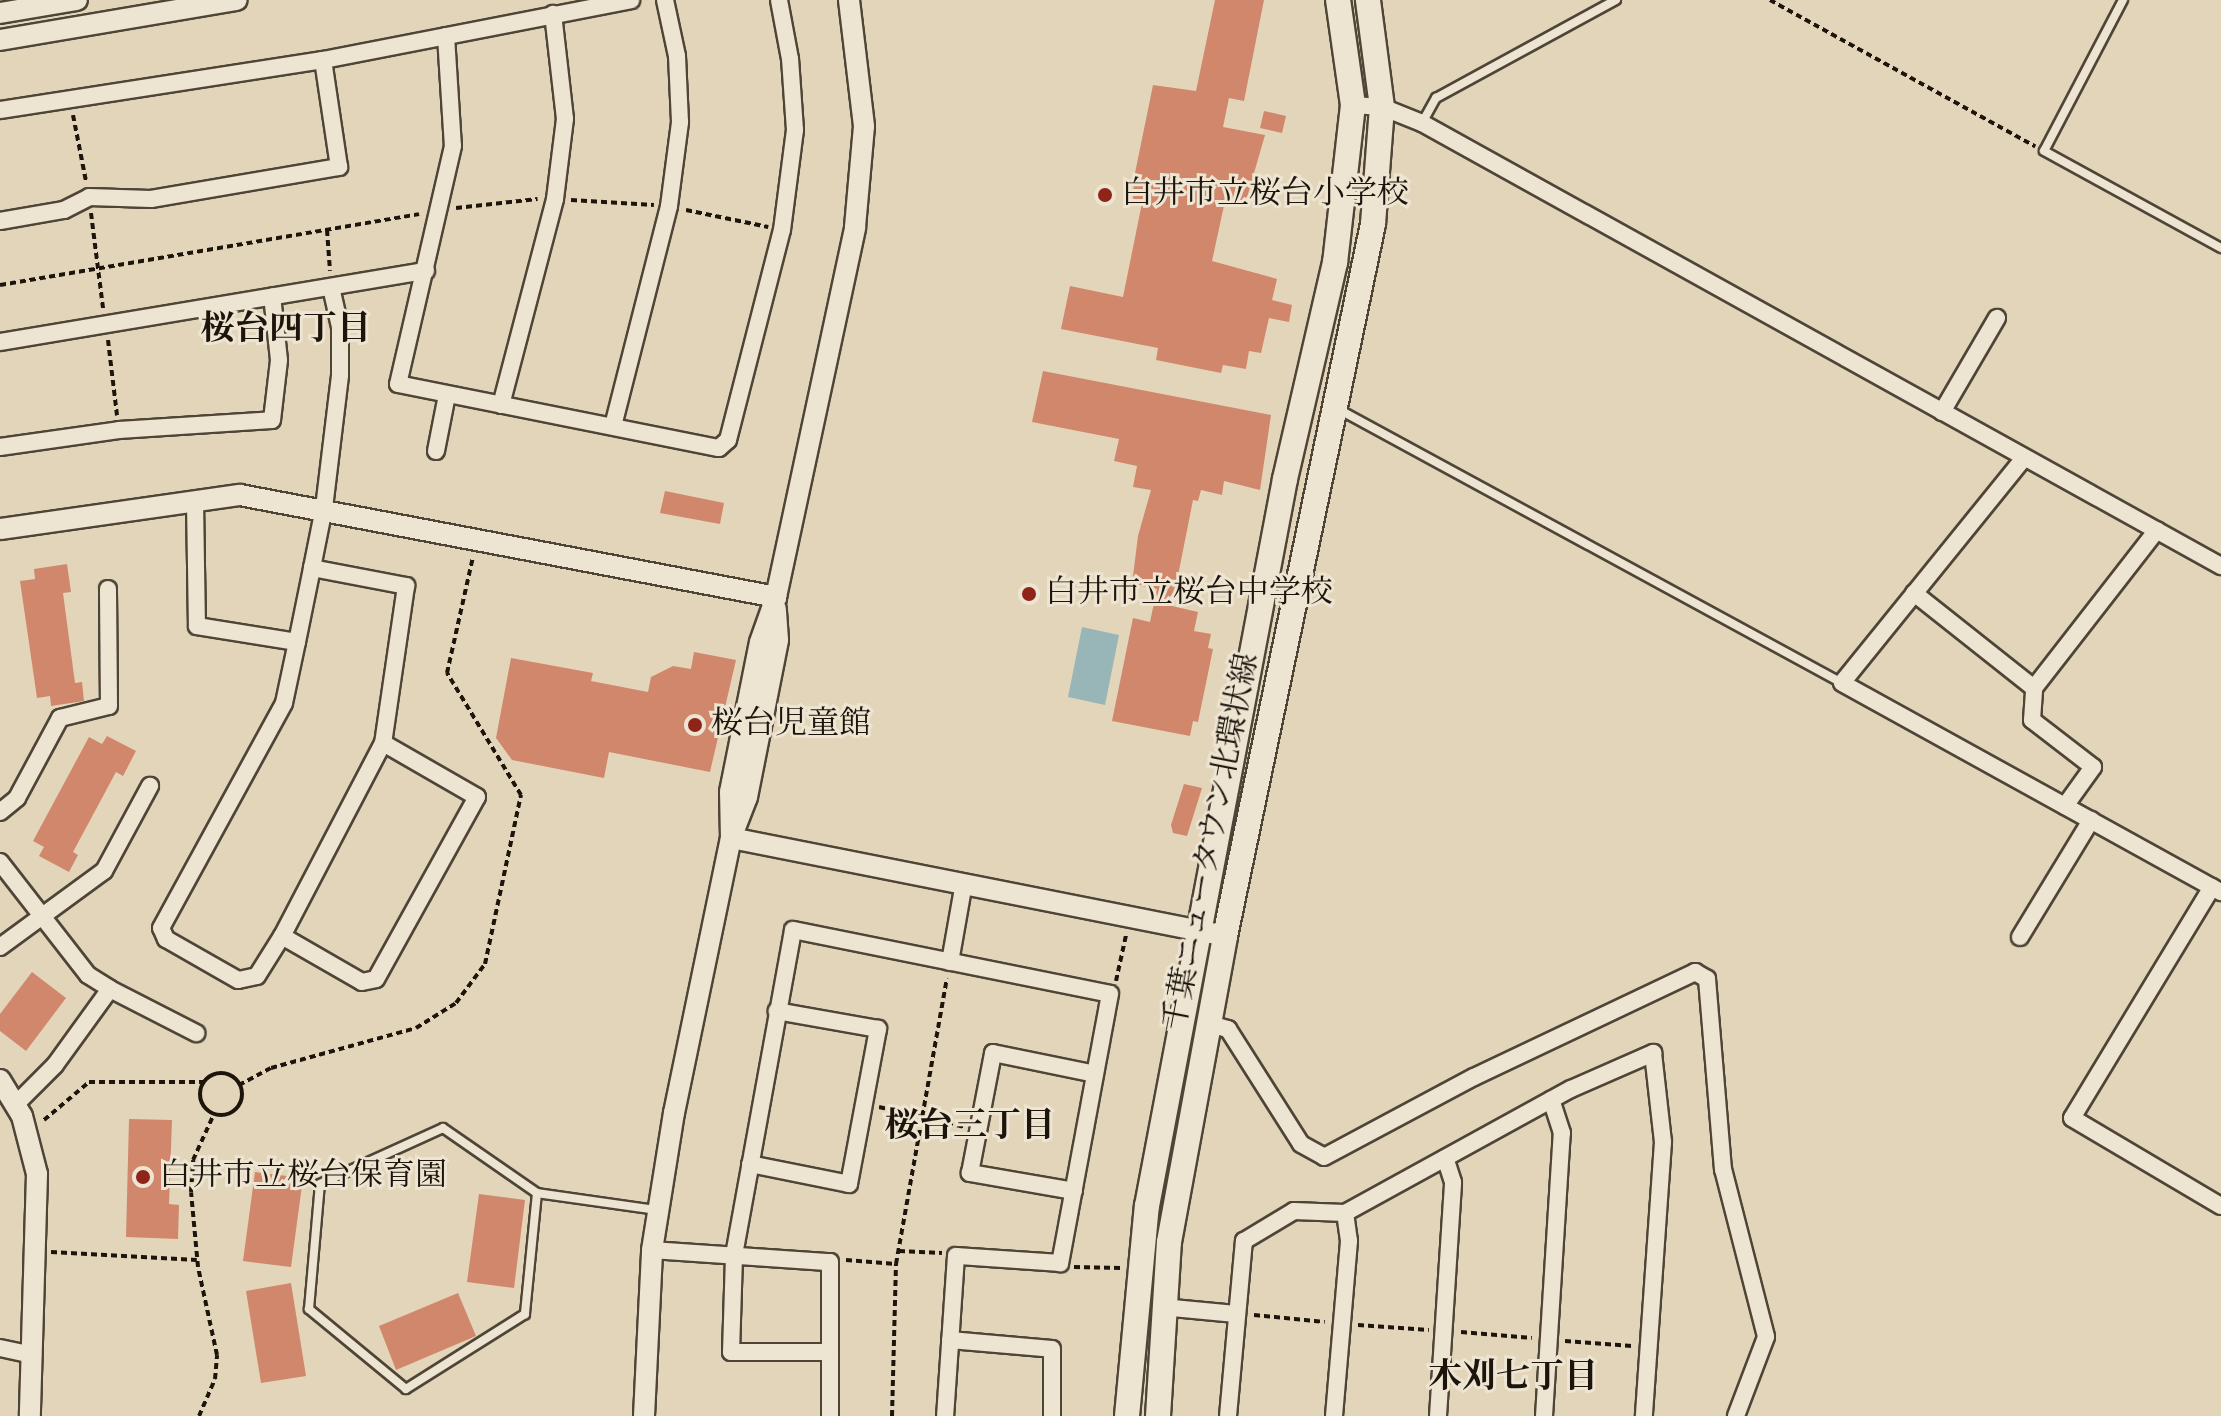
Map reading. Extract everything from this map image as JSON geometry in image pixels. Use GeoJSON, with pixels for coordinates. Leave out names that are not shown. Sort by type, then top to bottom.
{"type":"FeatureCollection","features":[{"type":"Feature","properties":{"kind":"main road","name":"千葉ニュータウン北環状線"},"geometry":{"type":"LineString","coordinates":[[1127,1416],[1147,1206],[1285,479],[1335,263],[1353,105],[1338,0]]}},
{"type":"Feature","properties":{"kind":"main road","name":"千葉ニュータウン北環状線"},"geometry":{"type":"LineString","coordinates":[[1158,1416],[1162,1307],[1225,936],[1373,224],[1382,107],[1368,0]]}},
{"type":"Feature","properties":{"kind":"street"},"geometry":{"type":"LineString","coordinates":[[0,13],[77,0]]}},
{"type":"Feature","properties":{"kind":"street"},"geometry":{"type":"LineString","coordinates":[[0,40],[237,0]]}},
{"type":"Feature","properties":{"kind":"street"},"geometry":{"type":"LineString","coordinates":[[0,110],[323,60],[631,0]]}},
{"type":"Feature","properties":{"kind":"street"},"geometry":{"type":"LineString","coordinates":[[613,426],[669,206],[680,122],[677,56],[665,0]]}},
{"type":"Feature","properties":{"kind":"street"},"geometry":{"type":"LineString","coordinates":[[446,36],[454,120],[442,210],[398,384],[719,448],[728,440],[782,230],[795,130],[790,59],[779,0]]}},
{"type":"Feature","properties":{"kind":"street"},"geometry":{"type":"LineString","coordinates":[[644,1416],[652,1250],[658,1210],[731,838],[747,797],[778,640],[776,597],[861,181],[862,78],[849,0]]}},
{"type":"Feature","properties":{"kind":"street"},"geometry":{"type":"LineString","coordinates":[[501,405],[555,199],[565,119],[553,14]]}},
{"type":"Feature","properties":{"kind":"street"},"geometry":{"type":"LineString","coordinates":[[0,221],[64,210],[89,197],[151,199],[339,167],[323,60]]}},
{"type":"Feature","properties":{"kind":"street"},"geometry":{"type":"LineString","coordinates":[[1353,105],[1382,107],[1422,123],[2221,566]]}},
{"type":"Feature","properties":{"kind":"street"},"geometry":{"type":"LineString","coordinates":[[0,342],[426,271]]}},
{"type":"Feature","properties":{"kind":"street"},"geometry":{"type":"LineString","coordinates":[[312,568],[406,586],[383,743],[282,936],[257,976],[238,980],[166,939],[161,928],[284,703],[324,508],[340,375],[340,327],[331,287]]}},
{"type":"Feature","properties":{"kind":"street"},"geometry":{"type":"LineString","coordinates":[[0,447],[119,430],[272,420],[279,360],[272,296]]}},
{"type":"Feature","properties":{"kind":"street"},"geometry":{"type":"LineString","coordinates":[[1942,412],[1997,318]]}},
{"type":"Feature","properties":{"kind":"street"},"geometry":{"type":"LineString","coordinates":[[436,451],[447,395]]}},
{"type":"Feature","properties":{"kind":"street"},"geometry":{"type":"LineString","coordinates":[[2024,458],[1842,683],[2216,889],[2072,1118],[2221,1206]]}},
{"type":"Feature","properties":{"kind":"street"},"geometry":{"type":"LineString","coordinates":[[0,529],[240,495],[324,508],[776,597]]}},
{"type":"Feature","properties":{"kind":"street"},"geometry":{"type":"LineString","coordinates":[[195,501],[197,626],[297,642]]}},
{"type":"Feature","properties":{"kind":"street"},"geometry":{"type":"LineString","coordinates":[[2065,806],[2093,767],[2032,720],[2034,688],[2157,530]]}},
{"type":"Feature","properties":{"kind":"street"},"geometry":{"type":"LineString","coordinates":[[0,812],[17,798],[60,718],[109,706],[108,589]]}},
{"type":"Feature","properties":{"kind":"street"},"geometry":{"type":"LineString","coordinates":[[1914,593],[2034,688]]}},
{"type":"Feature","properties":{"kind":"street"},"geometry":{"type":"LineString","coordinates":[[282,936],[362,982],[376,979],[477,797],[383,743]]}},
{"type":"Feature","properties":{"kind":"street"},"geometry":{"type":"LineString","coordinates":[[0,947],[104,871],[150,786]]}},
{"type":"Feature","properties":{"kind":"street"},"geometry":{"type":"LineString","coordinates":[[2020,937],[2091,820]]}},
{"type":"Feature","properties":{"kind":"street"},"geometry":{"type":"LineString","coordinates":[[731,838],[1225,936]]}},
{"type":"Feature","properties":{"kind":"street"},"geometry":{"type":"LineString","coordinates":[[0,862],[88,975],[196,1033]]}},
{"type":"Feature","properties":{"kind":"street"},"geometry":{"type":"LineString","coordinates":[[950,962],[964,883]]}},
{"type":"Feature","properties":{"kind":"street"},"geometry":{"type":"LineString","coordinates":[[830,1352],[731,1352],[734,1255],[793,930],[1110,994],[1060,1263],[956,1256],[945,1416]]}},
{"type":"Feature","properties":{"kind":"street"},"geometry":{"type":"LineString","coordinates":[[1210,1024],[1228,1029],[1301,1144],[1324,1157],[1474,1077],[1695,972],[1707,979],[1723,1169],[1766,1337],[1736,1416]]}},
{"type":"Feature","properties":{"kind":"street"},"geometry":{"type":"LineString","coordinates":[[30,1416],[37,1174],[27,1135],[5,1093],[55,1065],[110,989]]}},
{"type":"Feature","properties":{"kind":"street"},"geometry":{"type":"LineString","coordinates":[[750,1164],[849,1184],[878,1029],[777,1011]]}},
{"type":"Feature","properties":{"kind":"street"},"geometry":{"type":"LineString","coordinates":[[1074,1191],[970,1173],[993,1053],[1095,1074]]}},
{"type":"Feature","properties":{"kind":"street"},"geometry":{"type":"LineString","coordinates":[[1228,1416],[1244,1241],[1294,1211],[1345,1213],[1551,1100],[1653,1053],[1663,1142],[1644,1416]]}},
{"type":"Feature","properties":{"kind":"street"},"geometry":{"type":"LineString","coordinates":[[1544,1416],[1562,1133],[1551,1100]]}},
{"type":"Feature","properties":{"kind":"street"},"geometry":{"type":"LineString","coordinates":[[1438,1416],[1453,1182],[1445,1158]]}},
{"type":"Feature","properties":{"kind":"street"},"geometry":{"type":"LineString","coordinates":[[1334,1416],[1349,1241],[1345,1213]]}},
{"type":"Feature","properties":{"kind":"street"},"geometry":{"type":"LineString","coordinates":[[652,1250],[830,1262],[830,1416]]}},
{"type":"Feature","properties":{"kind":"street"},"geometry":{"type":"LineString","coordinates":[[1162,1307],[1236,1314]]}},
{"type":"Feature","properties":{"kind":"street"},"geometry":{"type":"LineString","coordinates":[[950,1340],[1052,1349],[1052,1416]]}},
{"type":"Feature","properties":{"kind":"street"},"geometry":{"type":"LineString","coordinates":[[0,1348],[33,1355]]}},
{"type":"Feature","properties":{"kind":"lane"},"geometry":{"type":"LineString","coordinates":[[1422,123],[1436,98],[1616,0]]}},
{"type":"Feature","properties":{"kind":"lane"},"geometry":{"type":"LineString","coordinates":[[2123,0],[2044,151],[2221,248]]}},
{"type":"Feature","properties":{"kind":"lane"},"geometry":{"type":"LineString","coordinates":[[1334,407],[1842,683]]}},
{"type":"Feature","properties":{"kind":"lane"},"geometry":{"type":"LineString","coordinates":[[537,1193],[525,1314],[406,1389],[309,1309],[320,1184],[443,1128],[537,1193],[658,1210]]}},
{"type":"Feature","properties":{"kind":"path"},"geometry":{"type":"LineString","coordinates":[[1770,0],[2044,151]]}},
{"type":"Feature","properties":{"kind":"path"},"geometry":{"type":"LineString","coordinates":[[69,97],[89,197],[119,430]]}},
{"type":"Feature","properties":{"kind":"path"},"geometry":{"type":"LineString","coordinates":[[0,285],[503,200],[555,199],[669,206],[782,230]]}},
{"type":"Feature","properties":{"kind":"path"},"geometry":{"type":"LineString","coordinates":[[327,230],[331,287]]}},
{"type":"Feature","properties":{"kind":"path"},"geometry":{"type":"LineString","coordinates":[[1110,994],[1126,932]]}},
{"type":"Feature","properties":{"kind":"path"},"geometry":{"type":"LineString","coordinates":[[892,1416],[896,1264],[950,962]]}},
{"type":"Feature","properties":{"kind":"path"},"geometry":{"type":"LineString","coordinates":[[211,1075],[230,1075],[242,1092],[235,1110],[214,1114],[200,1100],[203,1082],[211,1075]]}},
{"type":"Feature","properties":{"kind":"path"},"geometry":{"type":"LineString","coordinates":[[27,1135],[89,1082],[203,1082]]}},
{"type":"Feature","properties":{"kind":"path"},"geometry":{"type":"LineString","coordinates":[[864,1104],[978,1130]]}},
{"type":"Feature","properties":{"kind":"path"},"geometry":{"type":"LineString","coordinates":[[199,1416],[215,1379],[217,1355],[197,1260],[193,1160],[214,1114]]}},
{"type":"Feature","properties":{"kind":"path"},"geometry":{"type":"LineString","coordinates":[[34,1251],[197,1260]]}},
{"type":"Feature","properties":{"kind":"path"},"geometry":{"type":"LineString","coordinates":[[898,1251],[956,1256]]}},
{"type":"Feature","properties":{"kind":"path"},"geometry":{"type":"LineString","coordinates":[[830,1262],[896,1264]]}},
{"type":"Feature","properties":{"kind":"path"},"geometry":{"type":"LineString","coordinates":[[1060,1263],[1123,1268]]}},
{"type":"Feature","properties":{"kind":"water"},"geometry":{"type":"Polygon","coordinates":[[[1082,627],[1119,635],[1105,705],[1068,697],[1082,627]]]}},
{"type":"Feature","properties":{"kind":"building"},"geometry":{"type":"Polygon","coordinates":[[[1215,0],[1264,0],[1244,101],[1229,98],[1223,127],[1265,135],[1246,201],[1225,201],[1212,261],[1277,279],[1272,300],[1292,305],[1289,322],[1269,318],[1261,353],[1249,351],[1246,369],[1223,365],[1221,373],[1156,360],[1158,348],[1061,329],[1070,286],[1123,297],[1142,203],[1133,202],[1134,178],[1153,85],[1196,91],[1215,0]]]}},
{"type":"Feature","properties":{"kind":"building"},"geometry":{"type":"Polygon","coordinates":[[[1264,111],[1286,116],[1282,133],[1260,128],[1264,111]]]}},
{"type":"Feature","properties":{"kind":"building"},"geometry":{"type":"Polygon","coordinates":[[[1043,371],[1271,415],[1260,490],[1224,481],[1222,495],[1201,490],[1198,501],[1193,500],[1172,606],[1198,612],[1194,631],[1211,634],[1208,648],[1213,649],[1198,722],[1193,721],[1190,736],[1112,721],[1133,618],[1150,622],[1157,589],[1132,584],[1138,536],[1151,490],[1133,487],[1137,466],[1114,461],[1119,439],[1032,422],[1043,371]]]}},
{"type":"Feature","properties":{"kind":"building"},"geometry":{"type":"Polygon","coordinates":[[[665,491],[724,503],[720,524],[660,513],[665,491]]]}},
{"type":"Feature","properties":{"kind":"building"},"geometry":{"type":"Polygon","coordinates":[[[67,564],[71,592],[63,593],[75,683],[82,682],[84,701],[51,706],[50,696],[37,698],[20,581],[35,579],[34,569],[67,564]]]}},
{"type":"Feature","properties":{"kind":"building"},"geometry":{"type":"Polygon","coordinates":[[[694,652],[736,660],[710,772],[609,752],[604,778],[512,760],[496,738],[511,658],[593,673],[591,681],[648,692],[651,677],[673,666],[691,669],[694,652]]]}},
{"type":"Feature","properties":{"kind":"building"},"geometry":{"type":"Polygon","coordinates":[[[107,736],[136,751],[123,776],[116,772],[73,852],[78,855],[69,872],[39,856],[44,847],[33,841],[89,737],[102,744],[107,736]]]}},
{"type":"Feature","properties":{"kind":"building"},"geometry":{"type":"Polygon","coordinates":[[[1184,784],[1202,788],[1187,836],[1173,833],[1171,825],[1184,784]]]}},
{"type":"Feature","properties":{"kind":"building"},"geometry":{"type":"Polygon","coordinates":[[[32,972],[66,998],[26,1051],[0,1031],[0,1014],[32,972]]]}},
{"type":"Feature","properties":{"kind":"building"},"geometry":{"type":"Polygon","coordinates":[[[129,1119],[172,1120],[169,1204],[179,1205],[178,1239],[126,1237],[129,1119]]]}},
{"type":"Feature","properties":{"kind":"building"},"geometry":{"type":"Polygon","coordinates":[[[255,1172],[303,1178],[291,1267],[243,1261],[255,1172]]]}},
{"type":"Feature","properties":{"kind":"building"},"geometry":{"type":"Polygon","coordinates":[[[479,1194],[525,1200],[514,1288],[467,1282],[479,1194]]]}},
{"type":"Feature","properties":{"kind":"building"},"geometry":{"type":"Polygon","coordinates":[[[291,1283],[306,1376],[261,1383],[246,1291],[291,1283]]]}},
{"type":"Feature","properties":{"kind":"building"},"geometry":{"type":"Polygon","coordinates":[[[458,1293],[476,1336],[396,1370],[379,1326],[458,1293]]]}},
{"type":"Feature","properties":{"kind":"place","name":"白井市立桜台小学校"},"geometry":{"type":"Point","coordinates":[1105,195]}},
{"type":"Feature","properties":{"kind":"place","name":"白井市立桜台中学校"},"geometry":{"type":"Point","coordinates":[1029,594]}},
{"type":"Feature","properties":{"kind":"place","name":"桜台児童館"},"geometry":{"type":"Point","coordinates":[695,725]}},
{"type":"Feature","properties":{"kind":"place","name":"白井市立桜台保育園"},"geometry":{"type":"Point","coordinates":[143,1177]}},
{"type":"Feature","properties":{"kind":"district","name":"桜台四丁目"},"geometry":{"type":"Point","coordinates":[286,330]}},
{"type":"Feature","properties":{"kind":"district","name":"桜台三丁目"},"geometry":{"type":"Point","coordinates":[970,1127]}},
{"type":"Feature","properties":{"kind":"district","name":"木刈七丁目"},"geometry":{"type":"Point","coordinates":[1513,1378]}}]}
